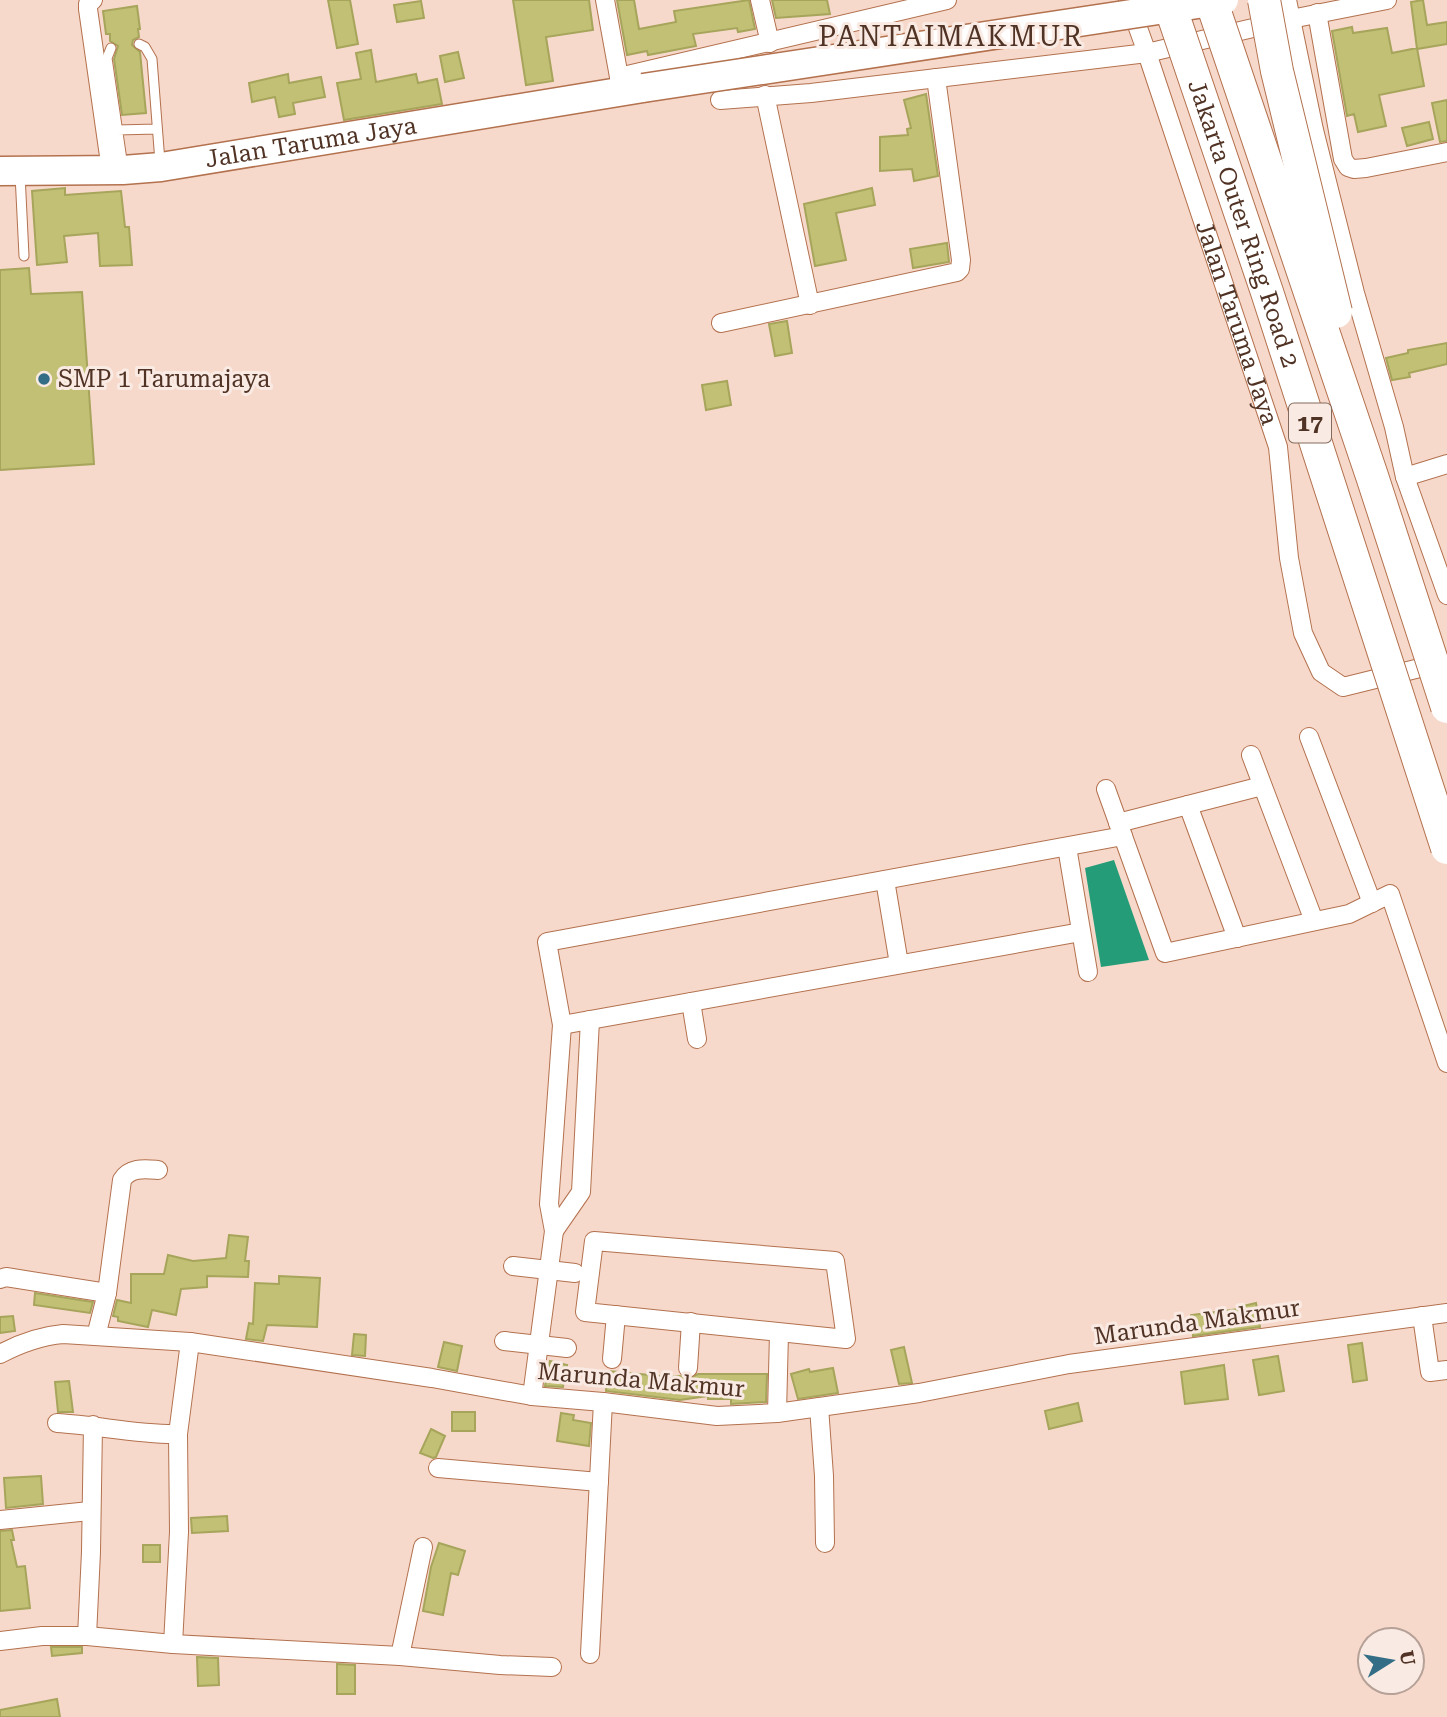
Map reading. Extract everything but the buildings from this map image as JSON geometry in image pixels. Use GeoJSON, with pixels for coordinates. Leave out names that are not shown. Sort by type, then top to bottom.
{"type":"FeatureCollection","features":[{"type":"Feature","properties":{"kind":"highway","name":"Jakarta Outer Ring Road 2"},"geometry":{"type":"LineString","coordinates":[[1168,0],[1267,292],[1447,848]]}},
{"type":"Feature","properties":{"kind":"highway","name":"Jakarta Outer Ring Road 2"},"geometry":{"type":"LineString","coordinates":[[1211,0],[1373,476],[1447,707]]}},
{"type":"Feature","properties":{"kind":"highway"},"geometry":{"type":"LineString","coordinates":[[1264,0],[1277,71],[1323,253],[1373,476]]}},
{"type":"Feature","properties":{"kind":"main road","name":"Jalan Taruma Jaya"},"geometry":{"type":"LineString","coordinates":[[10,171],[160,167],[628,86],[1224,0]]}},
{"type":"Feature","properties":{"kind":"street"},"geometry":{"type":"LineString","coordinates":[[93,0],[88,4],[88,9],[117,170]]}},
{"type":"Feature","properties":{"kind":"street"},"geometry":{"type":"LineString","coordinates":[[605,0],[628,86]]}},
{"type":"Feature","properties":{"kind":"street"},"geometry":{"type":"LineString","coordinates":[[760,0],[770,43]]}},
{"type":"Feature","properties":{"kind":"street","name":"Jalan Taruma Jaya"},"geometry":{"type":"LineString","coordinates":[[628,86],[894,7],[947,0]]}},
{"type":"Feature","properties":{"kind":"street","name":"Jalan Taruma Jaya"},"geometry":{"type":"LineString","coordinates":[[1128,0],[1278,447],[1289,558],[1303,633],[1321,672],[1343,687],[1447,662]]}},
{"type":"Feature","properties":{"kind":"street"},"geometry":{"type":"LineString","coordinates":[[1287,0],[1317,144],[1355,293],[1394,427],[1405,477],[1447,595]]}},
{"type":"Feature","properties":{"kind":"street"},"geometry":{"type":"LineString","coordinates":[[720,100],[811,93],[1147,54],[1317,13],[1387,0]]}},
{"type":"Feature","properties":{"kind":"street"},"geometry":{"type":"LineString","coordinates":[[1317,13],[1343,159],[1348,167],[1354,169],[1447,152]]}},
{"type":"Feature","properties":{"kind":"street"},"geometry":{"type":"LineString","coordinates":[[720,324],[957,272],[960,269],[961,260],[936,78]]}},
{"type":"Feature","properties":{"kind":"street"},"geometry":{"type":"LineString","coordinates":[[765,95],[810,305]]}},
{"type":"Feature","properties":{"kind":"street"},"geometry":{"type":"LineString","coordinates":[[1405,477],[1447,464]]}},
{"type":"Feature","properties":{"kind":"street"},"geometry":{"type":"LineString","coordinates":[[1309,737],[1372,903]]}},
{"type":"Feature","properties":{"kind":"street"},"geometry":{"type":"LineString","coordinates":[[1251,755],[1314,921]]}},
{"type":"Feature","properties":{"kind":"street"},"geometry":{"type":"LineString","coordinates":[[531,1396],[554,1231],[549,1204],[562,1025],[547,942],[1067,846],[1121,830],[1188,805],[1262,786]]}},
{"type":"Feature","properties":{"kind":"street"},"geometry":{"type":"LineString","coordinates":[[1106,789],[1166,953],[1349,914],[1390,894],[1447,1063]]}},
{"type":"Feature","properties":{"kind":"street"},"geometry":{"type":"LineString","coordinates":[[1188,805],[1237,938]]}},
{"type":"Feature","properties":{"kind":"street"},"geometry":{"type":"LineString","coordinates":[[1067,846],[1088,972]]}},
{"type":"Feature","properties":{"kind":"street"},"geometry":{"type":"LineString","coordinates":[[885,880],[900,964]]}},
{"type":"Feature","properties":{"kind":"street"},"geometry":{"type":"LineString","coordinates":[[562,1025],[1081,932]]}},
{"type":"Feature","properties":{"kind":"street"},"geometry":{"type":"LineString","coordinates":[[691,1002],[697,1039]]}},
{"type":"Feature","properties":{"kind":"street"},"geometry":{"type":"LineString","coordinates":[[554,1231],[581,1192],[590,1020]]}},
{"type":"Feature","properties":{"kind":"street"},"geometry":{"type":"LineString","coordinates":[[96,1336],[107,1293],[122,1181],[130,1172],[158,1170]]}},
{"type":"Feature","properties":{"kind":"street"},"geometry":{"type":"LineString","coordinates":[[594,1241],[835,1261],[846,1339],[691,1322],[585,1312],[594,1241]]}},
{"type":"Feature","properties":{"kind":"street"},"geometry":{"type":"LineString","coordinates":[[513,1266],[575,1273]]}},
{"type":"Feature","properties":{"kind":"street"},"geometry":{"type":"LineString","coordinates":[[0,1279],[10,1277],[107,1293]]}},
{"type":"Feature","properties":{"kind":"street","name":"Marunda Makmur"},"geometry":{"type":"LineString","coordinates":[[0,1354],[20,1343],[46,1335],[190,1342],[432,1378],[531,1396],[717,1416],[777,1413],[919,1393],[1069,1364],[1447,1313]]}},
{"type":"Feature","properties":{"kind":"street"},"geometry":{"type":"LineString","coordinates":[[612,1359],[617,1315]]}},
{"type":"Feature","properties":{"kind":"street"},"geometry":{"type":"LineString","coordinates":[[1422,1316],[1430,1372],[1447,1370]]}},
{"type":"Feature","properties":{"kind":"street"},"geometry":{"type":"LineString","coordinates":[[688,1368],[691,1322]]}},
{"type":"Feature","properties":{"kind":"street"},"geometry":{"type":"LineString","coordinates":[[777,1413],[779,1332]]}},
{"type":"Feature","properties":{"kind":"street"},"geometry":{"type":"LineString","coordinates":[[504,1341],[567,1348]]}},
{"type":"Feature","properties":{"kind":"street"},"geometry":{"type":"LineString","coordinates":[[173,1644],[179,1532],[178,1434],[190,1342]]}},
{"type":"Feature","properties":{"kind":"street"},"geometry":{"type":"LineString","coordinates":[[590,1654],[603,1402]]}},
{"type":"Feature","properties":{"kind":"street"},"geometry":{"type":"LineString","coordinates":[[819,1407],[825,1543]]}},
{"type":"Feature","properties":{"kind":"street"},"geometry":{"type":"LineString","coordinates":[[57,1423],[178,1434]]}},
{"type":"Feature","properties":{"kind":"street"},"geometry":{"type":"LineString","coordinates":[[87,1636],[93,1425]]}},
{"type":"Feature","properties":{"kind":"street"},"geometry":{"type":"LineString","coordinates":[[438,1468],[599,1482]]}},
{"type":"Feature","properties":{"kind":"street"},"geometry":{"type":"LineString","coordinates":[[0,1520],[90,1511]]}},
{"type":"Feature","properties":{"kind":"street"},"geometry":{"type":"LineString","coordinates":[[400,1656],[423,1547]]}},
{"type":"Feature","properties":{"kind":"street"},"geometry":{"type":"LineString","coordinates":[[0,1641],[42,1636],[87,1636],[173,1644],[552,1667]]}},
{"type":"Feature","properties":{"kind":"lane"},"geometry":{"type":"LineString","coordinates":[[139,44],[145,47],[152,59],[160,167]]}},
{"type":"Feature","properties":{"kind":"lane"},"geometry":{"type":"LineString","coordinates":[[111,48],[107,58],[117,130],[117,170]]}},
{"type":"Feature","properties":{"kind":"lane"},"geometry":{"type":"LineString","coordinates":[[117,130],[157,129]]}},
{"type":"Feature","properties":{"kind":"lane"},"geometry":{"type":"LineString","coordinates":[[10,171],[24,256]]}},
{"type":"Feature","properties":{"kind":"shaded area"},"geometry":{"type":"Polygon","coordinates":[[[1114,860],[1149,960],[1101,967],[1085,868],[1114,860]]]}},
{"type":"Feature","properties":{"kind":"place","name":"SMP 1 Tarumajaya"},"geometry":{"type":"Point","coordinates":[44,379]}},
{"type":"Feature","properties":{"kind":"district","name":"PANTAIMAKMUR"},"geometry":{"type":"Point","coordinates":[951,36]}}]}
